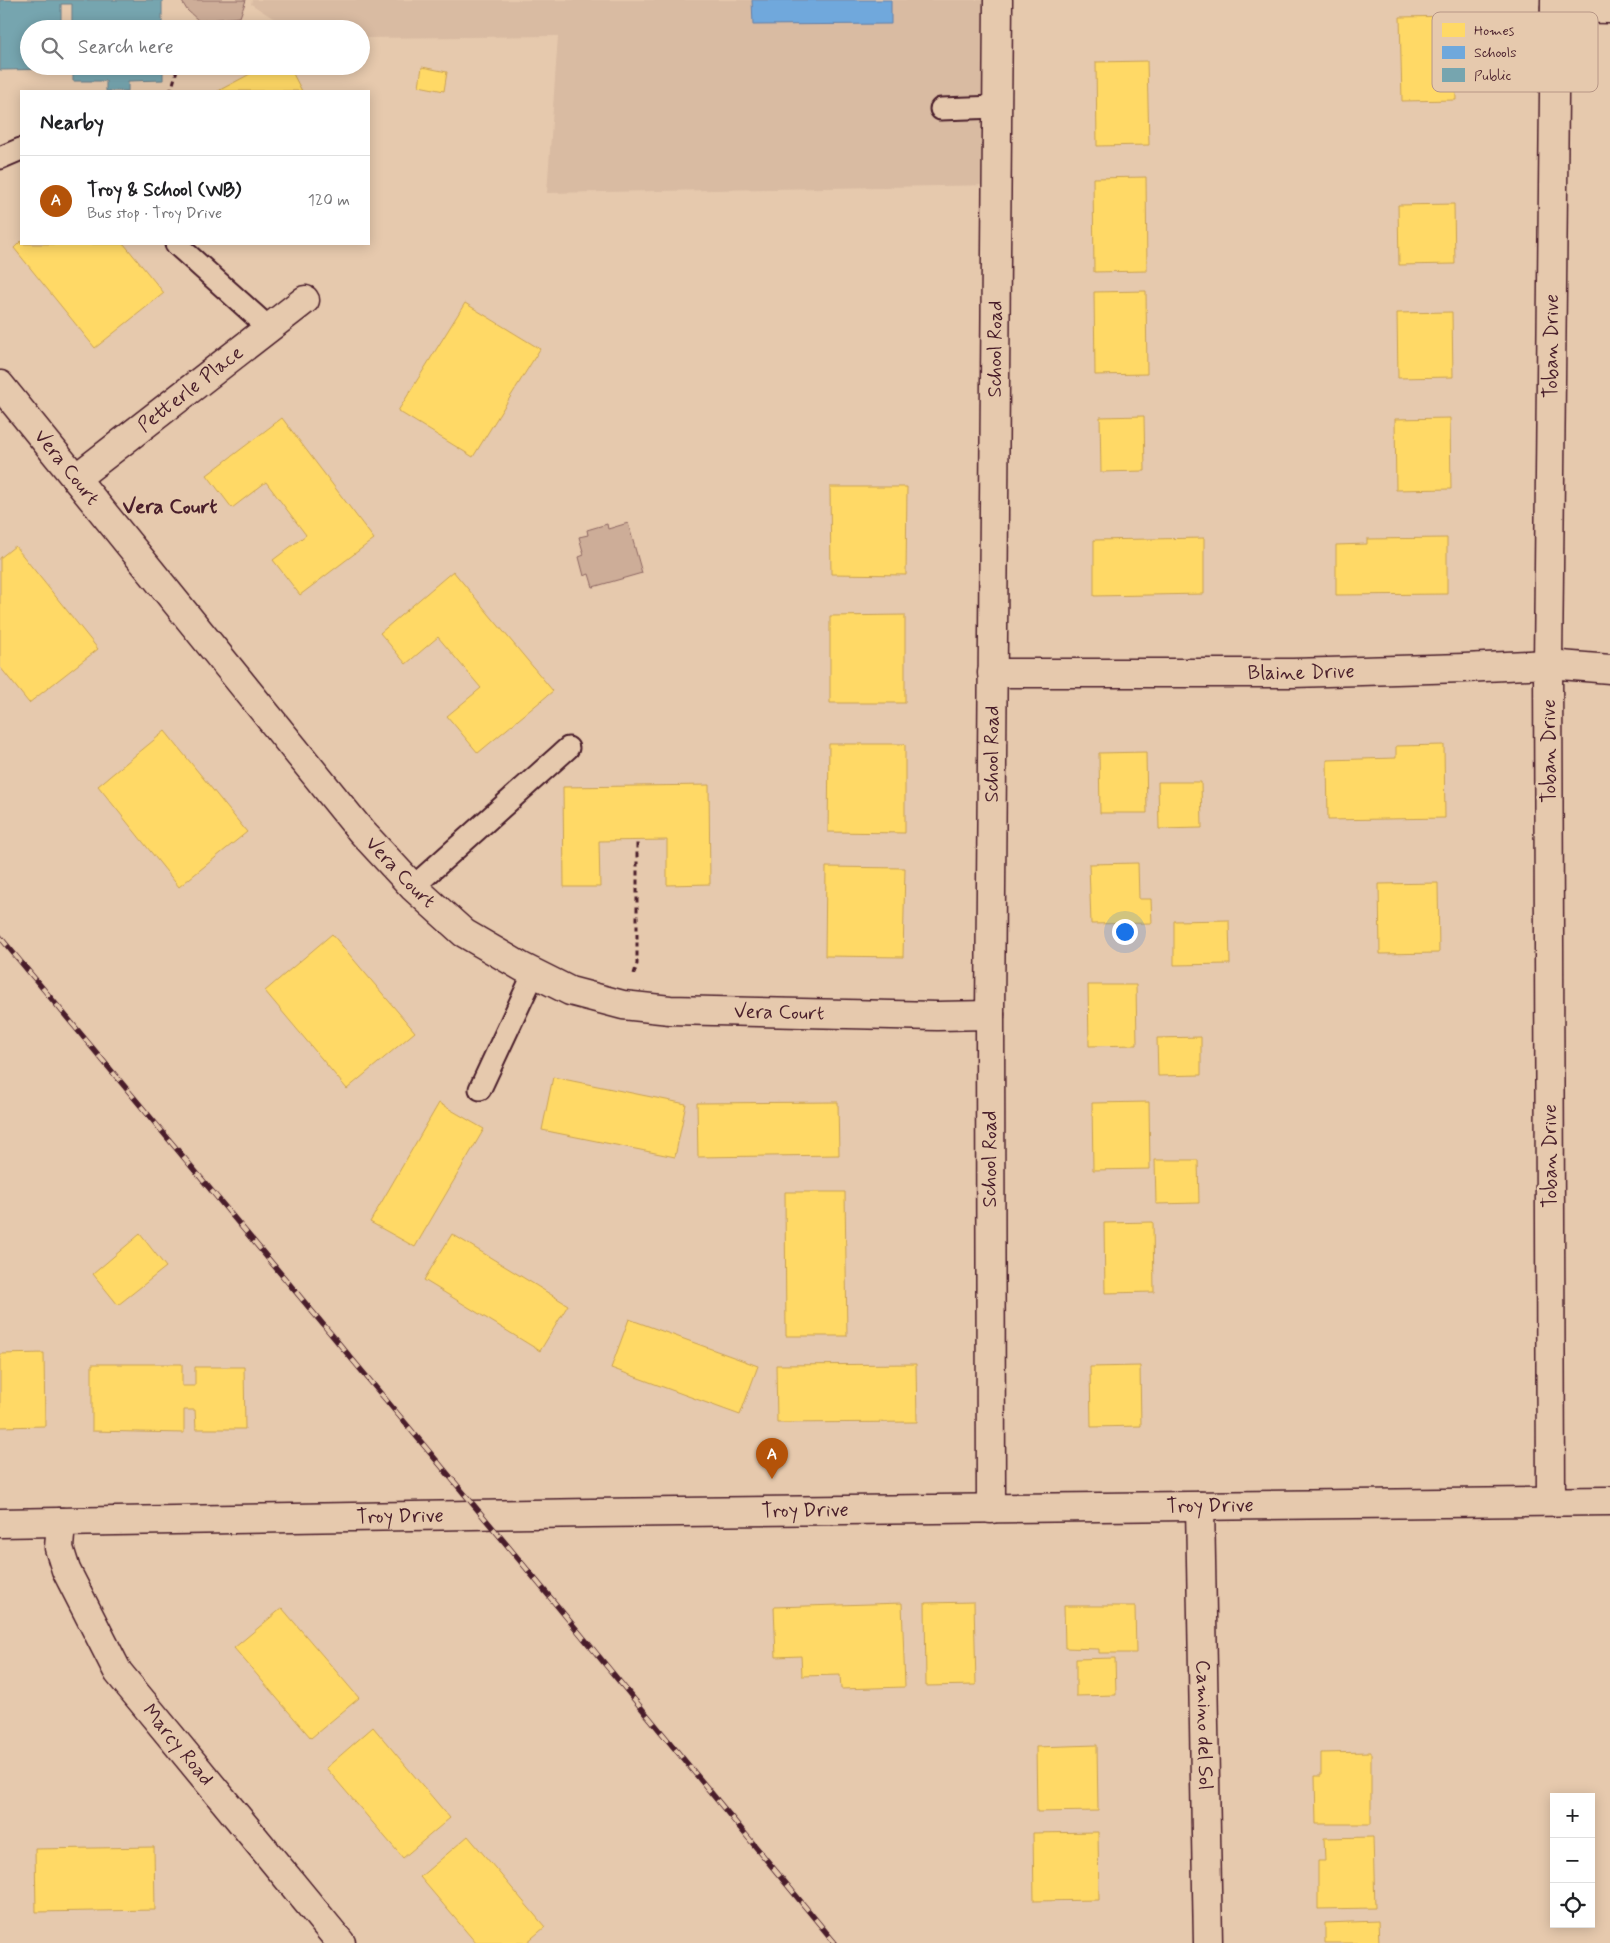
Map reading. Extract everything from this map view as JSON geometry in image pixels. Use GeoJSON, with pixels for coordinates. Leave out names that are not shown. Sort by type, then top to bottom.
{"type":"FeatureCollection","features":[{"type":"Feature","properties":{"kind":"street","name":"School Road"},"geometry":{"type":"LineString","coordinates":[[991,1509],[990,1015],[998,0]]}},
{"type":"Feature","properties":{"kind":"street"},"geometry":{"type":"LineString","coordinates":[[1555,4],[1610,9]]}},
{"type":"Feature","properties":{"kind":"street","name":"Toban Drive"},"geometry":{"type":"LineString","coordinates":[[1551,1501],[1548,664],[1554,92]]}},
{"type":"Feature","properties":{"kind":"street","name":"Petterle Place"},"geometry":{"type":"LineString","coordinates":[[76,478],[305,300]]}},
{"type":"Feature","properties":{"kind":"street","name":"Vera Court"},"geometry":{"type":"LineString","coordinates":[[0,385],[361,830],[413,887],[464,933],[570,991],[623,1004],[670,1010],[937,1016],[990,1015]]}},
{"type":"Feature","properties":{"kind":"street","name":"Blaine Drive"},"geometry":{"type":"LineString","coordinates":[[992,674],[1293,673],[1548,664],[1610,669]]}},
{"type":"Feature","properties":{"kind":"street","name":"Troy Drive"},"geometry":{"type":"LineString","coordinates":[[0,1523],[591,1512],[1610,1501]]}},
{"type":"Feature","properties":{"kind":"street","name":"Camino del Sol"},"geometry":{"type":"LineString","coordinates":[[1200,1506],[1208,1943]]}},
{"type":"Feature","properties":{"kind":"street","name":"Marcy Road"},"geometry":{"type":"LineString","coordinates":[[61,1522],[59,1548],[66,1570],[118,1672],[341,1943]]}},
{"type":"Feature","properties":{"kind":"lane"},"geometry":{"type":"LineString","coordinates":[[941,109],[997,107]]}},
{"type":"Feature","properties":{"kind":"lane"},"geometry":{"type":"LineString","coordinates":[[0,158],[20,149]]}},
{"type":"Feature","properties":{"kind":"lane"},"geometry":{"type":"LineString","coordinates":[[177,245],[268,328]]}},
{"type":"Feature","properties":{"kind":"lane"},"geometry":{"type":"LineString","coordinates":[[413,887],[568,748]]}},
{"type":"Feature","properties":{"kind":"lane"},"geometry":{"type":"LineString","coordinates":[[480,1089],[534,973]]}},
{"type":"Feature","properties":{"kind":"path"},"geometry":{"type":"LineString","coordinates":[[170,90],[176,75]]}},
{"type":"Feature","properties":{"kind":"path"},"geometry":{"type":"LineString","coordinates":[[632,981],[637,964],[637,840]]}},
{"type":"Feature","properties":{"kind":"shaded area"},"geometry":{"type":"Polygon","coordinates":[[[181,0],[246,0],[240,17],[198,20],[187,10],[181,0]]]}},
{"type":"Feature","properties":{"kind":"shaded area"},"geometry":{"type":"Polygon","coordinates":[[[252,0],[998,0],[996,185],[547,193],[558,36],[370,38],[370,20],[276,20],[251,4],[252,0]]]}},
{"type":"Feature","properties":{"kind":"shaded area"},"geometry":{"type":"Polygon","coordinates":[[[628,523],[642,573],[593,587],[589,574],[584,576],[579,557],[584,555],[579,537],[588,535],[587,530],[607,524],[608,529],[628,523]]]}},
{"type":"Feature","properties":{"kind":"building: Homes"},"geometry":{"type":"Polygon","coordinates":[[[1432,16],[1432,92],[1456,92],[1456,100],[1402,101],[1400,17],[1432,16]]]}},
{"type":"Feature","properties":{"kind":"building: Homes"},"geometry":{"type":"Polygon","coordinates":[[[1147,61],[1149,145],[1097,146],[1096,62],[1147,61]]]}},
{"type":"Feature","properties":{"kind":"building: Homes"},"geometry":{"type":"Polygon","coordinates":[[[422,67],[447,72],[444,91],[419,86],[422,67]]]}},
{"type":"Feature","properties":{"kind":"building: Homes"},"geometry":{"type":"Polygon","coordinates":[[[248,75],[294,75],[301,90],[220,90],[248,75]]]}},
{"type":"Feature","properties":{"kind":"building: Homes"},"geometry":{"type":"Polygon","coordinates":[[[1146,177],[1147,271],[1094,272],[1093,178],[1146,177]]]}},
{"type":"Feature","properties":{"kind":"building: Homes"},"geometry":{"type":"Polygon","coordinates":[[[1454,204],[1455,264],[1399,265],[1398,205],[1454,204]]]}},
{"type":"Feature","properties":{"kind":"building: Homes"},"geometry":{"type":"Polygon","coordinates":[[[20,242],[20,245],[125,245],[164,293],[95,348],[14,248],[20,242]]]}},
{"type":"Feature","properties":{"kind":"building: Homes"},"geometry":{"type":"Polygon","coordinates":[[[1146,291],[1147,374],[1095,375],[1094,292],[1146,291]]]}},
{"type":"Feature","properties":{"kind":"building: Homes"},"geometry":{"type":"Polygon","coordinates":[[[465,303],[540,349],[473,457],[398,411],[465,303]]]}},
{"type":"Feature","properties":{"kind":"building: Homes"},"geometry":{"type":"Polygon","coordinates":[[[1452,312],[1453,377],[1398,378],[1397,313],[1452,312]]]}},
{"type":"Feature","properties":{"kind":"building: Homes"},"geometry":{"type":"Polygon","coordinates":[[[1144,416],[1145,471],[1101,472],[1100,417],[1144,416]]]}},
{"type":"Feature","properties":{"kind":"building: Homes"},"geometry":{"type":"Polygon","coordinates":[[[282,418],[374,539],[300,595],[273,560],[306,535],[266,482],[232,508],[207,475],[282,418]]]}},
{"type":"Feature","properties":{"kind":"building: Homes"},"geometry":{"type":"Polygon","coordinates":[[[1450,418],[1451,489],[1396,490],[1395,419],[1450,418]]]}},
{"type":"Feature","properties":{"kind":"building: Homes"},"geometry":{"type":"Polygon","coordinates":[[[830,487],[907,487],[906,575],[831,574],[830,487]]]}},
{"type":"Feature","properties":{"kind":"building: Homes"},"geometry":{"type":"Polygon","coordinates":[[[1204,538],[1204,594],[1094,596],[1094,540],[1204,538]]]}},
{"type":"Feature","properties":{"kind":"building: Homes"},"geometry":{"type":"Polygon","coordinates":[[[1447,538],[1447,594],[1336,595],[1336,545],[1367,544],[1367,539],[1447,538]]]}},
{"type":"Feature","properties":{"kind":"building: Homes"},"geometry":{"type":"Polygon","coordinates":[[[15,546],[98,649],[29,703],[0,667],[0,558],[15,546]]]}},
{"type":"Feature","properties":{"kind":"building: Homes"},"geometry":{"type":"Polygon","coordinates":[[[453,571],[553,691],[478,753],[447,716],[481,688],[438,637],[406,664],[380,633],[453,571]]]}},
{"type":"Feature","properties":{"kind":"building: Homes"},"geometry":{"type":"Polygon","coordinates":[[[905,615],[905,703],[830,703],[830,616],[905,615]]]}},
{"type":"Feature","properties":{"kind":"building: Homes"},"geometry":{"type":"Polygon","coordinates":[[[165,731],[247,832],[179,887],[98,786],[165,731]]]}},
{"type":"Feature","properties":{"kind":"building: Homes"},"geometry":{"type":"Polygon","coordinates":[[[829,744],[905,744],[905,833],[828,832],[829,744]]]}},
{"type":"Feature","properties":{"kind":"building: Homes"},"geometry":{"type":"Polygon","coordinates":[[[1444,745],[1445,818],[1328,820],[1327,760],[1396,758],[1396,746],[1444,745]]]}},
{"type":"Feature","properties":{"kind":"building: Homes"},"geometry":{"type":"Polygon","coordinates":[[[1146,752],[1147,813],[1100,813],[1099,753],[1146,752]]]}},
{"type":"Feature","properties":{"kind":"building: Homes"},"geometry":{"type":"Polygon","coordinates":[[[1158,782],[1201,782],[1202,828],[1159,829],[1158,782]]]}},
{"type":"Feature","properties":{"kind":"building: Homes"},"geometry":{"type":"Polygon","coordinates":[[[709,785],[710,884],[667,885],[667,840],[599,841],[600,887],[564,887],[563,787],[709,785]]]}},
{"type":"Feature","properties":{"kind":"building: Homes"},"geometry":{"type":"Polygon","coordinates":[[[1138,863],[1139,899],[1151,899],[1152,923],[1091,924],[1089,864],[1138,863]]]}},
{"type":"Feature","properties":{"kind":"building: Homes"},"geometry":{"type":"Polygon","coordinates":[[[826,867],[905,868],[903,957],[825,956],[826,867]]]}},
{"type":"Feature","properties":{"kind":"building: Homes"},"geometry":{"type":"Polygon","coordinates":[[[1438,883],[1439,953],[1380,954],[1379,884],[1438,883]]]}},
{"type":"Feature","properties":{"kind":"building: Homes"},"geometry":{"type":"Polygon","coordinates":[[[1229,920],[1230,964],[1174,965],[1174,921],[1229,920]]]}},
{"type":"Feature","properties":{"kind":"building: Homes"},"geometry":{"type":"Polygon","coordinates":[[[332,934],[415,1032],[347,1089],[265,991],[332,934]]]}},
{"type":"Feature","properties":{"kind":"building: Homes"},"geometry":{"type":"Polygon","coordinates":[[[1088,985],[1136,985],[1137,1045],[1089,1046],[1088,985]]]}},
{"type":"Feature","properties":{"kind":"building: Homes"},"geometry":{"type":"Polygon","coordinates":[[[1201,1037],[1201,1075],[1158,1076],[1157,1038],[1201,1037]]]}},
{"type":"Feature","properties":{"kind":"building: Homes"},"geometry":{"type":"Polygon","coordinates":[[[553,1077],[686,1104],[675,1157],[542,1130],[553,1077]]]}},
{"type":"Feature","properties":{"kind":"building: Homes"},"geometry":{"type":"Polygon","coordinates":[[[838,1102],[839,1155],[698,1157],[697,1103],[838,1102]]]}},
{"type":"Feature","properties":{"kind":"building: Homes"},"geometry":{"type":"Polygon","coordinates":[[[1149,1102],[1150,1169],[1093,1170],[1092,1103],[1149,1102]]]}},
{"type":"Feature","properties":{"kind":"building: Homes"},"geometry":{"type":"Polygon","coordinates":[[[439,1103],[484,1129],[415,1247],[370,1222],[439,1103]]]}},
{"type":"Feature","properties":{"kind":"building: Homes"},"geometry":{"type":"Polygon","coordinates":[[[1155,1160],[1198,1160],[1199,1203],[1156,1204],[1155,1160]]]}},
{"type":"Feature","properties":{"kind":"building: Homes"},"geometry":{"type":"Polygon","coordinates":[[[785,1192],[845,1192],[847,1336],[786,1336],[785,1192]]]}},
{"type":"Feature","properties":{"kind":"building: Homes"},"geometry":{"type":"Polygon","coordinates":[[[1153,1222],[1154,1292],[1105,1293],[1104,1223],[1153,1222]]]}},
{"type":"Feature","properties":{"kind":"building: Homes"},"geometry":{"type":"Polygon","coordinates":[[[140,1234],[166,1267],[118,1305],[93,1274],[140,1234]]]}},
{"type":"Feature","properties":{"kind":"building: Homes"},"geometry":{"type":"Polygon","coordinates":[[[452,1234],[568,1305],[540,1351],[424,1280],[452,1234]]]}},
{"type":"Feature","properties":{"kind":"building: Homes"},"geometry":{"type":"Polygon","coordinates":[[[629,1319],[758,1366],[740,1415],[611,1368],[629,1319]]]}},
{"type":"Feature","properties":{"kind":"building: Homes"},"geometry":{"type":"Polygon","coordinates":[[[44,1353],[45,1426],[0,1427],[0,1354],[44,1353]]]}},
{"type":"Feature","properties":{"kind":"building: Homes"},"geometry":{"type":"Polygon","coordinates":[[[92,1364],[182,1364],[182,1386],[195,1386],[195,1367],[244,1367],[245,1429],[196,1429],[195,1410],[184,1410],[184,1433],[92,1431],[92,1364]]]}},
{"type":"Feature","properties":{"kind":"building: Homes"},"geometry":{"type":"Polygon","coordinates":[[[916,1364],[917,1422],[777,1423],[776,1365],[916,1364]]]}},
{"type":"Feature","properties":{"kind":"building: Homes"},"geometry":{"type":"Polygon","coordinates":[[[1140,1366],[1141,1426],[1091,1427],[1090,1367],[1140,1366]]]}},
{"type":"Feature","properties":{"kind":"building: Homes"},"geometry":{"type":"Polygon","coordinates":[[[974,1602],[976,1685],[926,1686],[925,1603],[974,1602]]]}},
{"type":"Feature","properties":{"kind":"building: Homes"},"geometry":{"type":"Polygon","coordinates":[[[902,1603],[905,1687],[841,1689],[840,1675],[802,1676],[801,1656],[776,1657],[774,1607],[902,1603]]]}},
{"type":"Feature","properties":{"kind":"building: Homes"},"geometry":{"type":"Polygon","coordinates":[[[1064,1606],[1135,1606],[1136,1653],[1099,1653],[1099,1649],[1065,1648],[1064,1606]]]}},
{"type":"Feature","properties":{"kind":"building: Homes"},"geometry":{"type":"Polygon","coordinates":[[[282,1608],[359,1698],[311,1738],[234,1648],[282,1608]]]}},
{"type":"Feature","properties":{"kind":"building: Homes"},"geometry":{"type":"Polygon","coordinates":[[[1115,1658],[1116,1695],[1076,1696],[1076,1659],[1115,1658]]]}},
{"type":"Feature","properties":{"kind":"building: Homes"},"geometry":{"type":"Polygon","coordinates":[[[373,1727],[450,1818],[403,1858],[326,1768],[373,1727]]]}},
{"type":"Feature","properties":{"kind":"building: Homes"},"geometry":{"type":"Polygon","coordinates":[[[1097,1745],[1098,1811],[1037,1812],[1036,1747],[1097,1745]]]}},
{"type":"Feature","properties":{"kind":"building: Homes"},"geometry":{"type":"Polygon","coordinates":[[[1371,1752],[1371,1824],[1316,1824],[1315,1776],[1321,1776],[1321,1753],[1371,1752]]]}},
{"type":"Feature","properties":{"kind":"building: Homes"},"geometry":{"type":"Polygon","coordinates":[[[1098,1832],[1099,1900],[1034,1901],[1033,1833],[1098,1832]]]}},
{"type":"Feature","properties":{"kind":"building: Homes"},"geometry":{"type":"Polygon","coordinates":[[[468,1836],[545,1927],[526,1943],[476,1943],[420,1877],[468,1836]]]}},
{"type":"Feature","properties":{"kind":"building: Homes"},"geometry":{"type":"Polygon","coordinates":[[[1373,1837],[1375,1908],[1318,1909],[1318,1861],[1325,1861],[1324,1838],[1373,1837]]]}},
{"type":"Feature","properties":{"kind":"building: Homes"},"geometry":{"type":"Polygon","coordinates":[[[154,1847],[155,1910],[36,1912],[35,1849],[154,1847]]]}},
{"type":"Feature","properties":{"kind":"building: Homes"},"geometry":{"type":"Polygon","coordinates":[[[1378,1921],[1379,1943],[1325,1943],[1325,1923],[1378,1921]]]}},
{"type":"Feature","properties":{"kind":"building: Schools"},"geometry":{"type":"Polygon","coordinates":[[[752,0],[891,0],[891,24],[753,25],[752,0]]]}},
{"type":"Feature","properties":{"kind":"building: Public"},"geometry":{"type":"Polygon","coordinates":[[[0,0],[162,0],[162,20],[72,20],[72,4],[61,4],[61,20],[20,20],[20,70],[0,70],[0,0]]]}},
{"type":"Feature","properties":{"kind":"building: Public"},"geometry":{"type":"Polygon","coordinates":[[[73,75],[163,75],[163,80],[128,81],[128,90],[106,90],[106,81],[73,81],[73,75]]]}},
{"type":"Feature","properties":{"kind":"railway"},"geometry":{"type":"LineString","coordinates":[[0,937],[507,1545],[835,1943]]}},
{"type":"Feature","properties":{"kind":"place","name":"Troy & School (WB)"},"geometry":{"type":"Point","coordinates":[772,1479]}},
{"type":"Feature","properties":{"kind":"district","name":"Vera Court"},"geometry":{"type":"Point","coordinates":[170,507]}}]}
